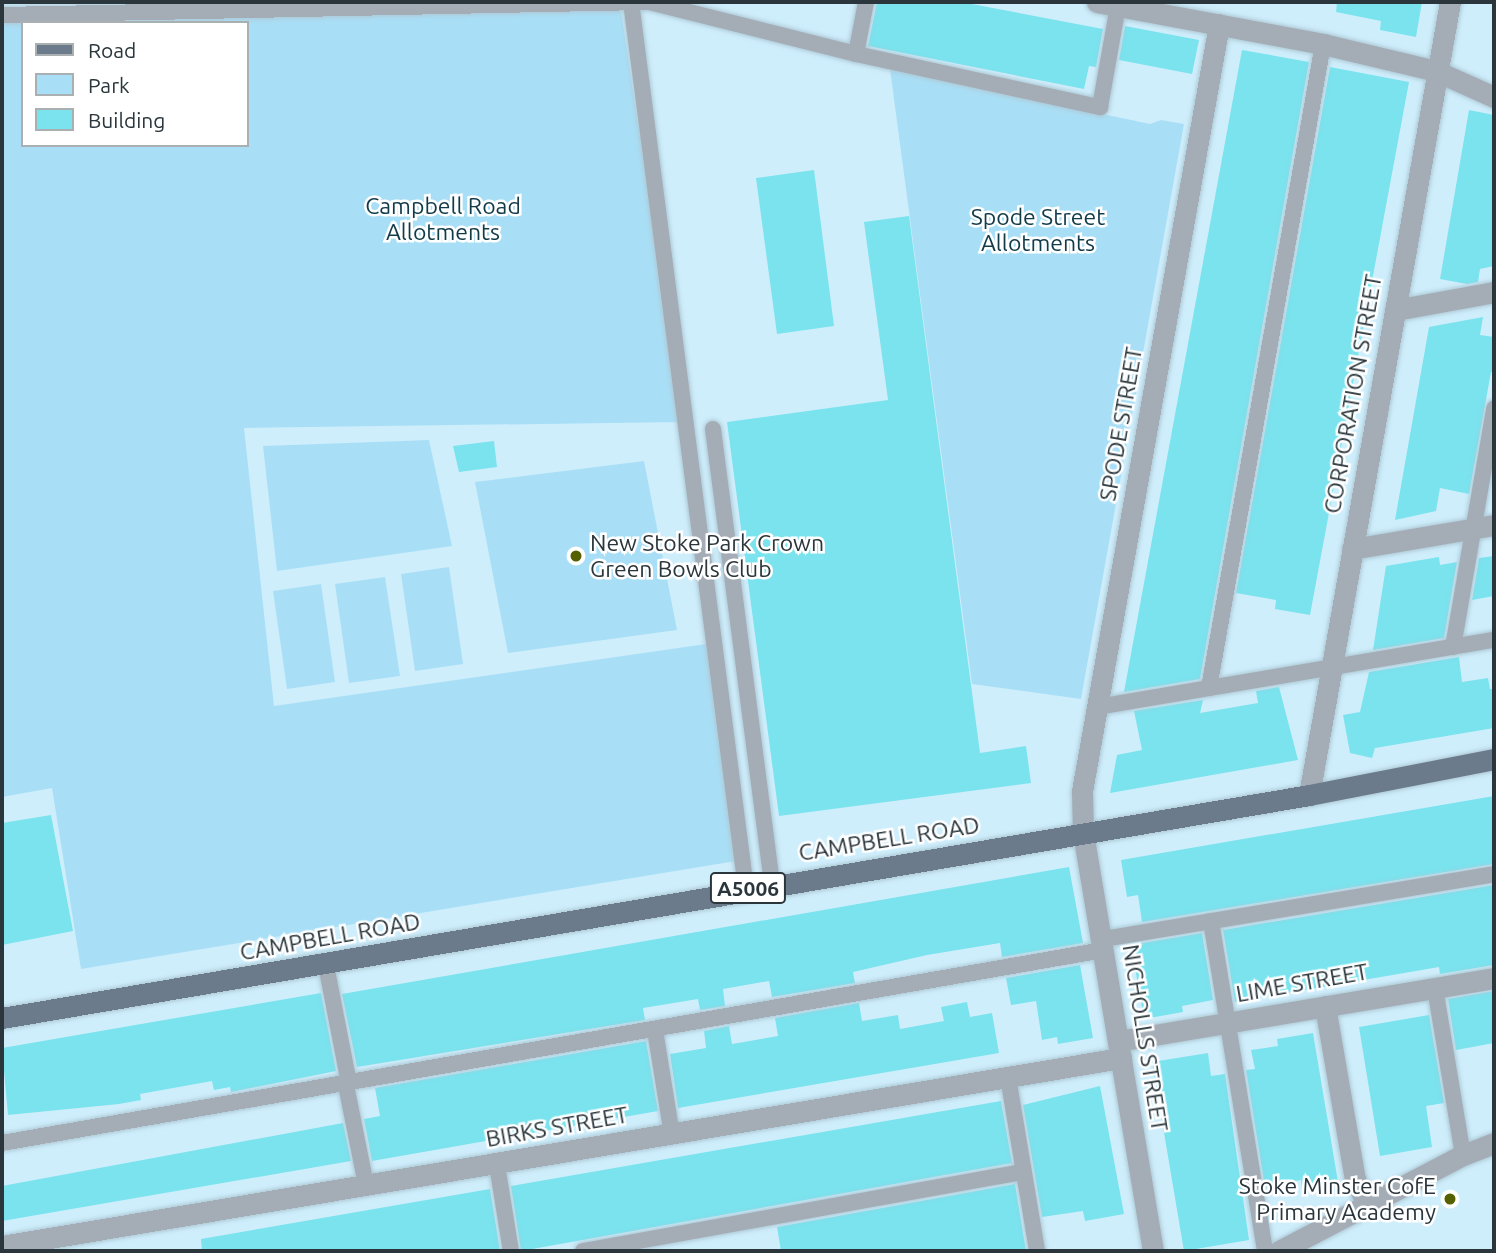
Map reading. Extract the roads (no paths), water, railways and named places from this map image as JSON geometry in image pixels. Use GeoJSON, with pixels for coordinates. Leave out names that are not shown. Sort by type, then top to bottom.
{"type":"FeatureCollection","features":[{"type":"Feature","properties":{"kind":"main road","name":"CAMPBELL ROAD"},"geometry":{"type":"LineString","coordinates":[[2,1017],[326,965],[746,888],[1310,795],[1494,759]]}},
{"type":"Feature","properties":{"kind":"street"},"geometry":{"type":"LineString","coordinates":[[1097,2],[1323,44],[1437,71],[1494,97]]}},
{"type":"Feature","properties":{"kind":"street","name":"CORPORATION STREET"},"geometry":{"type":"LineString","coordinates":[[1310,795],[1450,2]]}},
{"type":"Feature","properties":{"kind":"street","name":"SPODE STREET"},"geometry":{"type":"LineString","coordinates":[[1083,833],[1082,791],[1219,24]]}},
{"type":"Feature","properties":{"kind":"street"},"geometry":{"type":"LineString","coordinates":[[1395,310],[1494,292]]}},
{"type":"Feature","properties":{"kind":"street"},"geometry":{"type":"LineString","coordinates":[[1352,549],[1484,527]]}},
{"type":"Feature","properties":{"kind":"street","name":"NICHOLLS STREET"},"geometry":{"type":"LineString","coordinates":[[1083,833],[1153,1251]]}},
{"type":"Feature","properties":{"kind":"street","name":"LIME STREET"},"geometry":{"type":"LineString","coordinates":[[1120,1049],[1227,1023],[1494,978]]}},
{"type":"Feature","properties":{"kind":"street"},"geometry":{"type":"LineString","coordinates":[[1325,1006],[1355,1179],[1367,1204]]}},
{"type":"Feature","properties":{"kind":"street","name":"BIRKS STREET"},"geometry":{"type":"LineString","coordinates":[[2,1246],[1009,1077],[1120,1049]]}},
{"type":"Feature","properties":{"kind":"street"},"geometry":{"type":"LineString","coordinates":[[1279,1251],[1462,1155],[1494,1143]]}},
{"type":"Feature","properties":{"kind":"lane"},"geometry":{"type":"LineString","coordinates":[[631,2],[746,888]]}},
{"type":"Feature","properties":{"kind":"lane"},"geometry":{"type":"LineString","coordinates":[[2,15],[129,7],[647,2],[856,54],[1100,107],[1118,6]]}},
{"type":"Feature","properties":{"kind":"lane"},"geometry":{"type":"LineString","coordinates":[[856,54],[866,2]]}},
{"type":"Feature","properties":{"kind":"lane"},"geometry":{"type":"LineString","coordinates":[[1209,688],[1323,44]]}},
{"type":"Feature","properties":{"kind":"lane"},"geometry":{"type":"LineString","coordinates":[[1453,647],[1484,527],[1494,409]]}},
{"type":"Feature","properties":{"kind":"lane"},"geometry":{"type":"LineString","coordinates":[[713,429],[772,885]]}},
{"type":"Feature","properties":{"kind":"lane"},"geometry":{"type":"LineString","coordinates":[[1097,707],[1330,671],[1494,640]]}},
{"type":"Feature","properties":{"kind":"lane"},"geometry":{"type":"LineString","coordinates":[[2,1143],[655,1030],[1103,945],[1211,921],[1494,874]]}},
{"type":"Feature","properties":{"kind":"lane"},"geometry":{"type":"LineString","coordinates":[[1211,921],[1265,1251]]}},
{"type":"Feature","properties":{"kind":"lane"},"geometry":{"type":"LineString","coordinates":[[326,965],[366,1185]]}},
{"type":"Feature","properties":{"kind":"lane"},"geometry":{"type":"LineString","coordinates":[[1435,988],[1462,1155]]}},
{"type":"Feature","properties":{"kind":"lane"},"geometry":{"type":"LineString","coordinates":[[655,1030],[672,1135]]}},
{"type":"Feature","properties":{"kind":"lane"},"geometry":{"type":"LineString","coordinates":[[1009,1077],[1037,1251]]}},
{"type":"Feature","properties":{"kind":"lane"},"geometry":{"type":"LineString","coordinates":[[497,1164],[511,1251]]}},
{"type":"Feature","properties":{"kind":"lane"},"geometry":{"type":"LineString","coordinates":[[583,1251],[1023,1172]]}},
{"type":"Feature","properties":{"kind":"place","name":"New Stoke Park Crown Green Bowls Club"},"geometry":{"type":"Point","coordinates":[576,556]}},
{"type":"Feature","properties":{"kind":"place","name":"Stoke Minster CofE Primary Academy"},"geometry":{"type":"Point","coordinates":[1450,1199]}},
{"type":"Feature","properties":{"kind":"park label","name":"Campbell Road Allotments"},"geometry":{"type":"Point","coordinates":[443,219]}},
{"type":"Feature","properties":{"kind":"park label","name":"Spode Street Allotments"},"geometry":{"type":"Point","coordinates":[1038,230]}}]}
